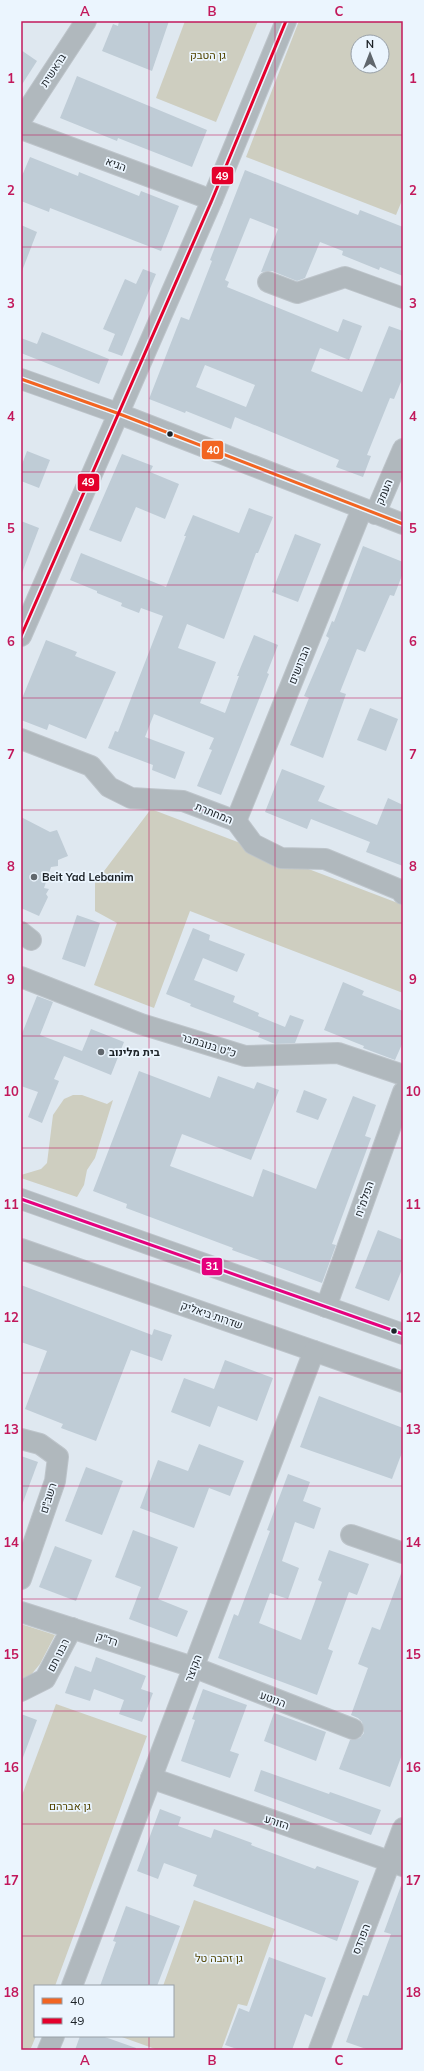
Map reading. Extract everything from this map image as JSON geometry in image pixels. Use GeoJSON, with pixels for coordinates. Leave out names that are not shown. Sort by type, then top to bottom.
{"type":"FeatureCollection","features":[{"type":"Feature","properties":{"kind":"street","name":"בראשית"},"geometry":{"type":"LineString","coordinates":[[21,120],[86,21]]}},
{"type":"Feature","properties":{"kind":"street"},"geometry":{"type":"LineString","coordinates":[[21,636],[117,413],[212,200],[286,21]]}},
{"type":"Feature","properties":{"kind":"street","name":"הגיא"},"geometry":{"type":"LineString","coordinates":[[21,129],[212,200]]}},
{"type":"Feature","properties":{"kind":"street"},"geometry":{"type":"LineString","coordinates":[[268,282],[297,293],[345,277],[403,298]]}},
{"type":"Feature","properties":{"kind":"street"},"geometry":{"type":"LineString","coordinates":[[21,378],[117,413],[403,524]]}},
{"type":"Feature","properties":{"kind":"street","name":"העמק"},"geometry":{"type":"LineString","coordinates":[[369,511],[403,449]]}},
{"type":"Feature","properties":{"kind":"street","name":"הברושים"},"geometry":{"type":"LineString","coordinates":[[236,821],[369,511]]}},
{"type":"Feature","properties":{"kind":"street","name":"המחתרת"},"geometry":{"type":"LineString","coordinates":[[21,739],[91,766],[109,787],[131,798],[182,801],[236,821],[252,844],[281,858],[325,859],[400,890],[403,894]]}},
{"type":"Feature","properties":{"kind":"street","name":"כ\"ט בנובמבר"},"geometry":{"type":"LineString","coordinates":[[21,977],[141,1024],[245,1056],[338,1053],[403,1075]]}},
{"type":"Feature","properties":{"kind":"street","name":"הפלמ\"ח"},"geometry":{"type":"LineString","coordinates":[[326,1307],[403,1092]]}},
{"type":"Feature","properties":{"kind":"street"},"geometry":{"type":"LineString","coordinates":[[21,1199],[403,1334]]}},
{"type":"Feature","properties":{"kind":"street","name":"שדרות ביאליק"},"geometry":{"type":"LineString","coordinates":[[21,1249],[403,1382]]}},
{"type":"Feature","properties":{"kind":"street","name":"הקוצר"},"geometry":{"type":"LineString","coordinates":[[72,1985],[314,1351]]}},
{"type":"Feature","properties":{"kind":"street","name":"רשב\"ם"},"geometry":{"type":"LineString","coordinates":[[21,1439],[40,1444],[58,1457],[54,1481],[21,1578]]}},
{"type":"Feature","properties":{"kind":"street"},"geometry":{"type":"LineString","coordinates":[[351,1535],[403,1553]]}},
{"type":"Feature","properties":{"kind":"street","name":"רד\"ק"},"geometry":{"type":"LineString","coordinates":[[21,1612],[193,1667]]}},
{"type":"Feature","properties":{"kind":"street","name":"רבנו תם"},"geometry":{"type":"LineString","coordinates":[[21,1691],[45,1679],[72,1628]]}},
{"type":"Feature","properties":{"kind":"street","name":"הנוטע"},"geometry":{"type":"LineString","coordinates":[[193,1667],[353,1729]]}},
{"type":"Feature","properties":{"kind":"street","name":"הזורע"},"geometry":{"type":"LineString","coordinates":[[151,1778],[397,1864]]}},
{"type":"Feature","properties":{"kind":"street","name":"הפרדס"},"geometry":{"type":"LineString","coordinates":[[319,2050],[397,1864],[403,1828]]}},
{"type":"Feature","properties":{"kind":"street"},"geometry":{"type":"LineString","coordinates":[[48,2050],[54,2037]]}},
{"type":"Feature","properties":{"kind":"green space","name":"גן הטבק"},"geometry":{"type":"Polygon","coordinates":[[[185,21],[258,21],[216,122],[156,98],[185,21]]]}},
{"type":"Feature","properties":{"kind":"green space"},"geometry":{"type":"Polygon","coordinates":[[[299,21],[398,21],[403,23],[403,198],[396,215],[246,157],[299,21]]]}},
{"type":"Feature","properties":{"kind":"green space"},"geometry":{"type":"Polygon","coordinates":[[[151,809],[403,905],[403,993],[190,911],[154,1008],[94,985],[117,923],[95,911],[95,883],[151,809]]]}},
{"type":"Feature","properties":{"kind":"green space"},"geometry":{"type":"Polygon","coordinates":[[[73,1095],[82,1095],[107,1104],[113,1100],[95,1158],[87,1170],[84,1185],[77,1197],[21,1178],[21,1175],[41,1169],[47,1163],[53,1115],[64,1099],[73,1095]]]}},
{"type":"Feature","properties":{"kind":"green space"},"geometry":{"type":"Polygon","coordinates":[[[21,1624],[55,1635],[40,1664],[25,1682],[21,1682],[21,1624]]]}},
{"type":"Feature","properties":{"kind":"green space","name":"גן אברהם"},"geometry":{"type":"Polygon","coordinates":[[[56,1704],[147,1736],[55,1985],[34,1985],[34,2037],[36,2037],[31,2048],[21,2050],[21,1798],[56,1704]]]}},
{"type":"Feature","properties":{"kind":"green space","name":"גן זהבה טל"},"geometry":{"type":"Polygon","coordinates":[[[194,1900],[275,1929],[247,2006],[238,2004],[222,2048],[227,2050],[158,2050],[122,2037],[174,2037],[174,1985],[163,1985],[194,1900]]]}},
{"type":"Feature","properties":{"kind":"building"},"geometry":{"type":"Polygon","coordinates":[[[119,21],[169,21],[152,71],[102,51],[113,24],[118,26],[119,21]]]}},
{"type":"Feature","properties":{"kind":"building"},"geometry":{"type":"Polygon","coordinates":[[[21,50],[37,61],[21,86],[21,50]]]}},
{"type":"Feature","properties":{"kind":"building"},"geometry":{"type":"Polygon","coordinates":[[[77,76],[207,130],[192,167],[118,138],[117,141],[60,118],[77,76]]]}},
{"type":"Feature","properties":{"kind":"building"},"geometry":{"type":"Polygon","coordinates":[[[30,157],[78,176],[79,172],[139,196],[141,191],[179,206],[161,251],[50,208],[49,212],[21,201],[21,178],[30,157]]]}},
{"type":"Feature","properties":{"kind":"building"},"geometry":{"type":"Polygon","coordinates":[[[245,170],[358,215],[360,210],[403,227],[403,276],[380,267],[379,270],[342,255],[343,251],[320,242],[305,278],[297,281],[272,271],[261,272],[278,229],[250,218],[225,280],[229,282],[227,287],[338,332],[343,319],[362,326],[349,360],[320,348],[311,371],[362,392],[389,326],[403,331],[403,377],[394,399],[390,398],[367,455],[371,456],[363,477],[336,467],[339,460],[235,417],[231,429],[186,411],[185,413],[149,399],[181,317],[189,320],[212,261],[210,260],[245,170]],[[205,365],[196,387],[246,407],[255,385],[205,365]]]}},
{"type":"Feature","properties":{"kind":"building"},"geometry":{"type":"Polygon","coordinates":[[[21,225],[37,232],[22,271],[21,271],[21,225]]]}},
{"type":"Feature","properties":{"kind":"building"},"geometry":{"type":"Polygon","coordinates":[[[143,269],[156,274],[122,356],[108,351],[115,334],[103,329],[125,279],[136,284],[143,269]]]}},
{"type":"Feature","properties":{"kind":"building"},"geometry":{"type":"Polygon","coordinates":[[[42,332],[109,359],[99,384],[21,353],[21,338],[37,344],[42,332]]]}},
{"type":"Feature","properties":{"kind":"building"},"geometry":{"type":"Polygon","coordinates":[[[27,451],[50,460],[39,488],[21,481],[21,467],[27,451]]]}},
{"type":"Feature","properties":{"kind":"building"},"geometry":{"type":"Polygon","coordinates":[[[122,454],[153,466],[150,472],[179,484],[165,519],[136,507],[121,542],[89,530],[122,454]]]}},
{"type":"Feature","properties":{"kind":"building"},"geometry":{"type":"Polygon","coordinates":[[[249,508],[273,517],[258,553],[256,553],[224,639],[187,624],[178,648],[216,662],[200,703],[225,713],[239,676],[237,676],[254,635],[278,645],[267,673],[269,674],[221,795],[197,786],[212,750],[209,749],[214,738],[154,714],[145,737],[185,752],[175,779],[152,770],[153,765],[108,748],[115,731],[118,732],[163,616],[141,608],[139,613],[121,606],[122,603],[97,593],[97,591],[70,580],[81,553],[166,587],[193,515],[239,533],[249,508]]]}},
{"type":"Feature","properties":{"kind":"building"},"geometry":{"type":"Polygon","coordinates":[[[21,521],[39,528],[22,573],[21,572],[21,521]]]}},
{"type":"Feature","properties":{"kind":"building"},"geometry":{"type":"Polygon","coordinates":[[[295,534],[321,544],[298,602],[272,592],[295,534]]]}},
{"type":"Feature","properties":{"kind":"building"},"geometry":{"type":"Polygon","coordinates":[[[363,546],[403,562],[403,573],[394,596],[390,595],[365,652],[357,649],[340,692],[346,694],[323,758],[290,745],[309,698],[304,696],[329,638],[326,636],[332,621],[334,622],[363,546]]]}},
{"type":"Feature","properties":{"kind":"building"},"geometry":{"type":"Polygon","coordinates":[[[46,640],[77,652],[75,656],[116,672],[86,739],[49,724],[47,730],[21,720],[21,701],[46,640]]]}},
{"type":"Feature","properties":{"kind":"building"},"geometry":{"type":"Polygon","coordinates":[[[370,708],[398,719],[386,751],[357,740],[370,708]]]}},
{"type":"Feature","properties":{"kind":"building"},"geometry":{"type":"Polygon","coordinates":[[[282,769],[325,786],[318,801],[377,825],[388,798],[403,805],[403,866],[366,852],[370,842],[311,819],[307,829],[265,812],[282,769]]]}},
{"type":"Feature","properties":{"kind":"building","name":"Beit Yad Lebanim"},"geometry":{"type":"Polygon","coordinates":[[[21,817],[50,832],[57,830],[68,856],[58,860],[58,866],[51,867],[44,888],[49,889],[46,894],[48,897],[39,916],[21,908],[21,817]]]}},
{"type":"Feature","properties":{"kind":"building"},"geometry":{"type":"Polygon","coordinates":[[[77,915],[100,923],[85,967],[62,959],[77,915]]]}},
{"type":"Feature","properties":{"kind":"building"},"geometry":{"type":"Polygon","coordinates":[[[193,928],[210,935],[209,940],[245,954],[237,972],[203,958],[194,980],[235,996],[233,1002],[259,1013],[258,1016],[285,1027],[290,1015],[304,1020],[295,1043],[275,1044],[258,1037],[260,1033],[190,1006],[191,1004],[166,994],[193,928]]]}},
{"type":"Feature","properties":{"kind":"building"},"geometry":{"type":"Polygon","coordinates":[[[343,982],[364,991],[362,995],[403,1011],[403,1042],[395,1060],[363,1048],[364,1046],[324,1030],[343,982]]]}},
{"type":"Feature","properties":{"kind":"building"},"geometry":{"type":"Polygon","coordinates":[[[37,996],[53,1002],[40,1035],[82,1051],[91,1029],[124,1042],[111,1075],[64,1056],[54,1079],[59,1081],[42,1123],[28,1117],[38,1092],[21,1086],[21,1036],[37,996]]]}},
{"type":"Feature","properties":{"kind":"building"},"geometry":{"type":"Polygon","coordinates":[[[139,1071],[210,1098],[218,1076],[254,1089],[257,1082],[279,1090],[251,1160],[182,1134],[170,1166],[253,1197],[263,1169],[316,1189],[353,1096],[376,1105],[365,1136],[371,1138],[332,1244],[336,1245],[322,1283],[232,1250],[233,1248],[126,1208],[127,1204],[93,1191],[139,1071]]]}},
{"type":"Feature","properties":{"kind":"building"},"geometry":{"type":"Polygon","coordinates":[[[304,1090],[327,1099],[318,1120],[296,1112],[304,1090]]]}},
{"type":"Feature","properties":{"kind":"building"},"geometry":{"type":"Polygon","coordinates":[[[378,1230],[403,1240],[403,1267],[389,1301],[355,1288],[378,1230]]]}},
{"type":"Feature","properties":{"kind":"building"},"geometry":{"type":"Polygon","coordinates":[[[21,1285],[152,1335],[154,1329],[172,1335],[162,1361],[131,1350],[96,1441],[61,1428],[63,1424],[25,1409],[47,1351],[21,1342],[21,1285]]]}},
{"type":"Feature","properties":{"kind":"building"},"geometry":{"type":"Polygon","coordinates":[[[225,1360],[273,1378],[257,1421],[218,1406],[210,1427],[171,1412],[184,1378],[214,1389],[225,1360]]]}},
{"type":"Feature","properties":{"kind":"building"},"geometry":{"type":"Polygon","coordinates":[[[319,1396],[403,1428],[403,1450],[392,1479],[300,1447],[319,1396]]]}},
{"type":"Feature","properties":{"kind":"building"},"geometry":{"type":"Polygon","coordinates":[[[199,1444],[244,1461],[230,1496],[209,1488],[194,1528],[140,1508],[158,1460],[188,1471],[199,1444]]]}},
{"type":"Feature","properties":{"kind":"building"},"geometry":{"type":"Polygon","coordinates":[[[21,1456],[38,1462],[22,1505],[21,1505],[21,1456]]]}},
{"type":"Feature","properties":{"kind":"building"},"geometry":{"type":"Polygon","coordinates":[[[86,1467],[123,1481],[102,1535],[65,1521],[86,1467]]]}},
{"type":"Feature","properties":{"kind":"building"},"geometry":{"type":"Polygon","coordinates":[[[288,1474],[310,1482],[303,1501],[321,1508],[314,1529],[295,1522],[282,1561],[299,1568],[288,1599],[270,1593],[259,1623],[301,1640],[322,1582],[318,1580],[329,1550],[369,1564],[357,1595],[349,1592],[328,1649],[333,1651],[317,1695],[218,1658],[234,1614],[238,1616],[270,1531],[267,1530],[288,1474]]]}},
{"type":"Feature","properties":{"kind":"building"},"geometry":{"type":"Polygon","coordinates":[[[133,1530],[178,1547],[158,1599],[188,1611],[177,1637],[129,1619],[141,1587],[115,1577],[133,1530]]]}},
{"type":"Feature","properties":{"kind":"building"},"geometry":{"type":"Polygon","coordinates":[[[55,1546],[92,1560],[76,1601],[39,1587],[55,1546]]]}},
{"type":"Feature","properties":{"kind":"building"},"geometry":{"type":"Polygon","coordinates":[[[402,1571],[403,1752],[390,1787],[339,1769],[350,1740],[360,1738],[364,1733],[362,1722],[358,1718],[351,1715],[368,1668],[358,1664],[372,1627],[380,1630],[402,1571]]]}},
{"type":"Feature","properties":{"kind":"building"},"geometry":{"type":"Polygon","coordinates":[[[96,1657],[146,1676],[141,1689],[153,1693],[142,1722],[119,1714],[124,1700],[94,1689],[90,1701],[65,1693],[75,1666],[91,1672],[96,1657]]]}},
{"type":"Feature","properties":{"kind":"building"},"geometry":{"type":"Polygon","coordinates":[[[203,1689],[247,1705],[230,1751],[239,1754],[230,1778],[181,1761],[195,1720],[192,1719],[203,1689]]]}},
{"type":"Feature","properties":{"kind":"building"},"geometry":{"type":"Polygon","coordinates":[[[274,1713],[326,1732],[316,1761],[264,1741],[274,1713]]]}},
{"type":"Feature","properties":{"kind":"building"},"geometry":{"type":"Polygon","coordinates":[[[21,1714],[37,1720],[22,1760],[21,1760],[21,1714]]]}},
{"type":"Feature","properties":{"kind":"building"},"geometry":{"type":"Polygon","coordinates":[[[261,1770],[329,1794],[330,1792],[381,1810],[371,1835],[254,1791],[261,1770]]]}},
{"type":"Feature","properties":{"kind":"building"},"geometry":{"type":"Polygon","coordinates":[[[160,1809],[181,1817],[178,1826],[211,1838],[214,1829],[252,1843],[251,1845],[315,1869],[317,1866],[359,1881],[337,1941],[193,1886],[197,1875],[164,1863],[158,1879],[137,1871],[160,1809]]]}},
{"type":"Feature","properties":{"kind":"building"},"geometry":{"type":"Polygon","coordinates":[[[402,1883],[403,2050],[369,2050],[346,2042],[363,1995],[368,1996],[391,1934],[384,1932],[402,1883]]]}},
{"type":"Feature","properties":{"kind":"building"},"geometry":{"type":"Polygon","coordinates":[[[126,1906],[180,1926],[157,1985],[100,1985],[116,1942],[113,1941],[126,1906]]]}},
{"type":"Feature","properties":{"kind":"building"},"geometry":{"type":"Polygon","coordinates":[[[269,1957],[326,1978],[312,2017],[305,2014],[292,2050],[240,2050],[225,2045],[239,2008],[249,2012],[269,1957]]]}},
{"type":"Feature","properties":{"kind":"building"},"geometry":{"type":"Polygon","coordinates":[[[80,2037],[105,2037],[136,2048],[136,2050],[75,2050],[80,2037]]]}},
{"type":"Feature","properties":{"kind":"transit line","name":"49"},"geometry":{"type":"LineString","coordinates":[[21,636],[212,200],[286,21]]}},
{"type":"Feature","properties":{"kind":"transit line","name":"40"},"geometry":{"type":"LineString","coordinates":[[21,379],[117,413],[403,524]]}},
{"type":"Feature","properties":{"kind":"transit line","name":"31"},"geometry":{"type":"LineString","coordinates":[[21,1199],[403,1334]]}},
{"type":"Feature","properties":{"kind":"place","name":"Beit Yad Lebanim"},"geometry":{"type":"Point","coordinates":[34,877]}},
{"type":"Feature","properties":{"kind":"place","name":"בית מלינוב"},"geometry":{"type":"Point","coordinates":[101,1052]}}]}
